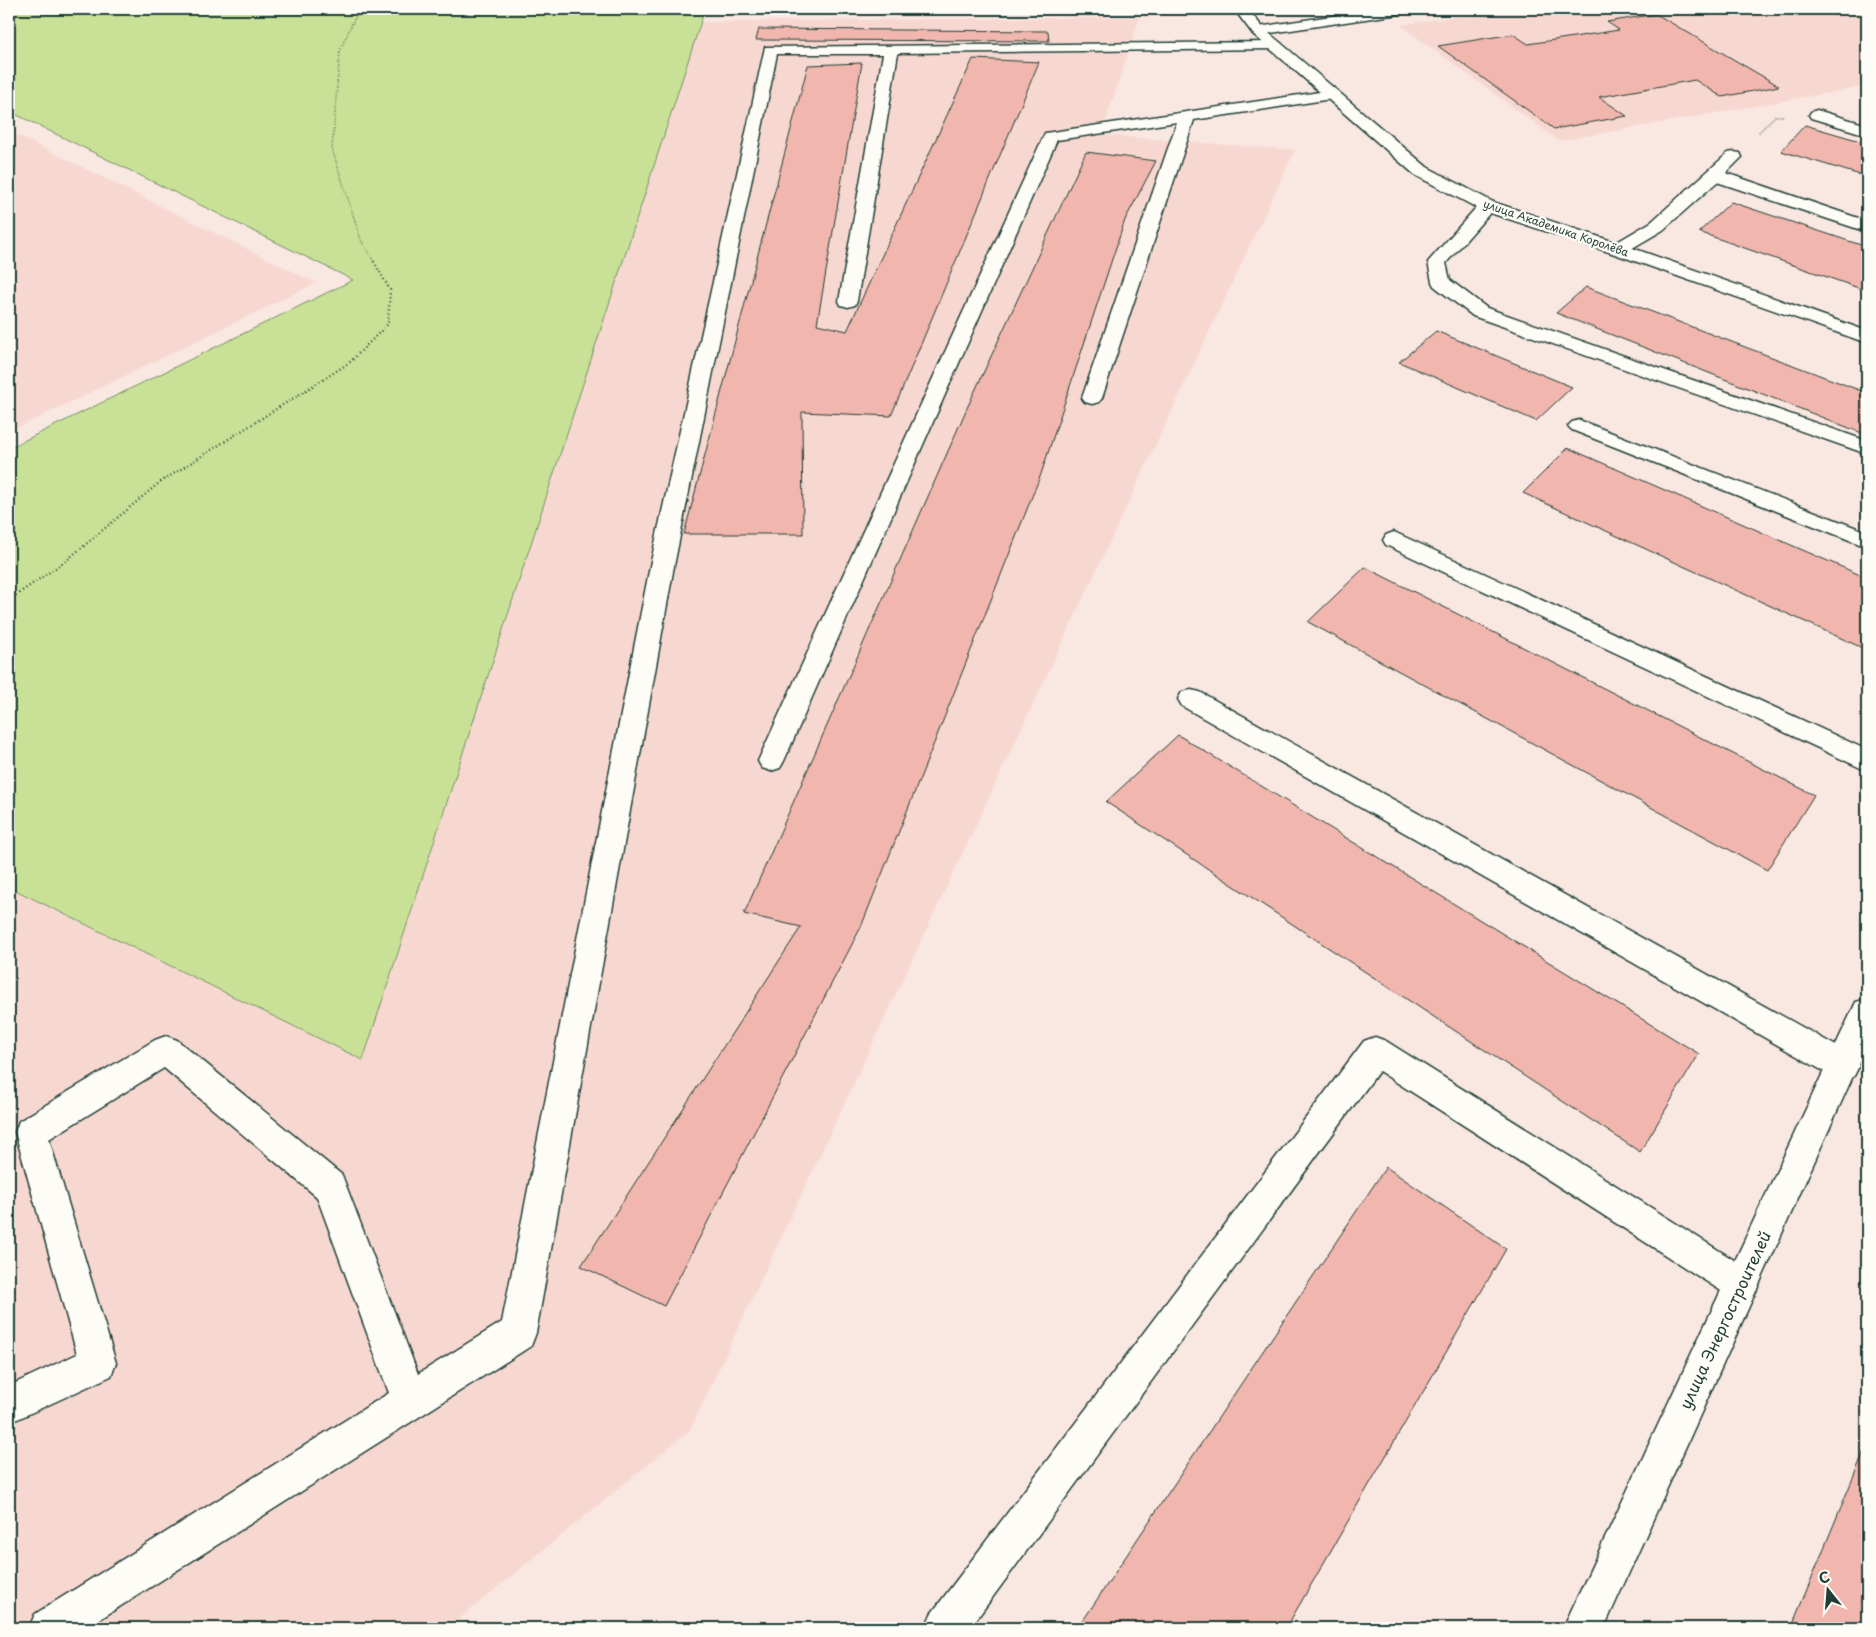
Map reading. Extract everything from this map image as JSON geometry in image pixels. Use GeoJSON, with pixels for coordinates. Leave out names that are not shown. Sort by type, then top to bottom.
{"type":"FeatureCollection","features":[{"type":"Feature","properties":{"kind":"street","name":"улица Академика Королёва"},"geometry":{"type":"LineString","coordinates":[[1241,9],[1267,38],[1421,171],[1487,206],[1618,249],[1867,337]]}},
{"type":"Feature","properties":{"kind":"street"},"geometry":{"type":"LineString","coordinates":[[49,1628],[518,1333],[662,566],[770,50],[891,49],[1267,38],[1406,9]]}},
{"type":"Feature","properties":{"kind":"street"},"geometry":{"type":"LineString","coordinates":[[848,301],[891,49]]}},
{"type":"Feature","properties":{"kind":"street"},"geometry":{"type":"LineString","coordinates":[[771,761],[1051,136],[1332,95]]}},
{"type":"Feature","properties":{"kind":"street"},"geometry":{"type":"LineString","coordinates":[[1092,398],[1187,116]]}},
{"type":"Feature","properties":{"kind":"street"},"geometry":{"type":"LineString","coordinates":[[1817,116],[1867,130]]}},
{"type":"Feature","properties":{"kind":"street"},"geometry":{"type":"LineString","coordinates":[[1618,249],[1657,226],[1734,157]]}},
{"type":"Feature","properties":{"kind":"street"},"geometry":{"type":"LineString","coordinates":[[1714,176],[1867,227]]}},
{"type":"Feature","properties":{"kind":"street"},"geometry":{"type":"LineString","coordinates":[[1487,206],[1437,262],[1440,282],[1480,312],[1867,448]]}},
{"type":"Feature","properties":{"kind":"street"},"geometry":{"type":"LineString","coordinates":[[1579,426],[1867,540]]}},
{"type":"Feature","properties":{"kind":"street"},"geometry":{"type":"LineString","coordinates":[[1394,540],[1867,760]]}},
{"type":"Feature","properties":{"kind":"street"},"geometry":{"type":"LineString","coordinates":[[1191,699],[1843,1066]]}},
{"type":"Feature","properties":{"kind":"street","name":"улица Энергостроителей"},"geometry":{"type":"LineString","coordinates":[[1583,1628],[1867,1012]]}},
{"type":"Feature","properties":{"kind":"street"},"geometry":{"type":"LineString","coordinates":[[9,1405],[98,1363],[31,1132],[166,1050],[330,1186],[410,1401]]}},
{"type":"Feature","properties":{"kind":"street"},"geometry":{"type":"LineString","coordinates":[[945,1628],[1375,1051],[1741,1284]]}},
{"type":"Feature","properties":{"kind":"path"},"geometry":{"type":"LineString","coordinates":[[9,600],[67,560],[159,483],[348,363],[388,324],[390,290],[361,240],[332,149],[340,50],[354,19],[365,9]]}},
{"type":"Feature","properties":{"kind":"shaded area"},"geometry":{"type":"Polygon","coordinates":[[[1504,9],[1867,9],[1867,86],[1559,141],[1400,25],[1504,9]]]}},
{"type":"Feature","properties":{"kind":"shaded area"},"geometry":{"type":"Polygon","coordinates":[[[1140,17],[1101,135],[1295,150],[690,1430],[448,1628],[9,1628],[9,887],[363,1060],[700,22],[1140,17]]]}},
{"type":"Feature","properties":{"kind":"shaded area"},"geometry":{"type":"Polygon","coordinates":[[[9,131],[316,283],[9,432],[9,131]]]}},
{"type":"Feature","properties":{"kind":"green space"},"geometry":{"type":"Polygon","coordinates":[[[9,9],[705,9],[363,1060],[9,887],[9,448],[353,280],[9,111],[9,9]]]}},
{"type":"Feature","properties":{"kind":"building"},"geometry":{"type":"Polygon","coordinates":[[[1656,14],[1779,86],[1722,97],[1695,80],[1599,97],[1627,116],[1554,129],[1438,46],[1513,34],[1528,44],[1619,30],[1607,22],[1656,14]]]}},
{"type":"Feature","properties":{"kind":"building"},"geometry":{"type":"Polygon","coordinates":[[[759,29],[1048,31],[1049,41],[756,40],[759,29]]]}},
{"type":"Feature","properties":{"kind":"building"},"geometry":{"type":"Polygon","coordinates":[[[973,59],[1039,62],[891,416],[802,412],[803,534],[684,534],[808,65],[862,63],[817,324],[847,331],[973,59]]]}},
{"type":"Feature","properties":{"kind":"building"},"geometry":{"type":"Polygon","coordinates":[[[1805,125],[1867,143],[1867,177],[1781,151],[1805,125]]]}},
{"type":"Feature","properties":{"kind":"building"},"geometry":{"type":"Polygon","coordinates":[[[1086,152],[1156,161],[1125,220],[1041,474],[861,927],[664,1306],[581,1266],[801,927],[744,914],[967,408],[1086,152]]]}},
{"type":"Feature","properties":{"kind":"building"},"geometry":{"type":"Polygon","coordinates":[[[1731,202],[1867,247],[1867,291],[1699,232],[1731,202]]]}},
{"type":"Feature","properties":{"kind":"building"},"geometry":{"type":"Polygon","coordinates":[[[1586,287],[1867,393],[1867,435],[1556,313],[1586,287]]]}},
{"type":"Feature","properties":{"kind":"building"},"geometry":{"type":"Polygon","coordinates":[[[1436,331],[1572,387],[1536,421],[1399,362],[1436,331]]]}},
{"type":"Feature","properties":{"kind":"building"},"geometry":{"type":"Polygon","coordinates":[[[1568,448],[1867,578],[1867,650],[1523,493],[1568,448]]]}},
{"type":"Feature","properties":{"kind":"building"},"geometry":{"type":"Polygon","coordinates":[[[1365,567],[1814,795],[1767,870],[1308,622],[1365,567]]]}},
{"type":"Feature","properties":{"kind":"building"},"geometry":{"type":"Polygon","coordinates":[[[1178,735],[1699,1054],[1640,1152],[1106,802],[1178,735]]]}},
{"type":"Feature","properties":{"kind":"building"},"geometry":{"type":"Polygon","coordinates":[[[1386,1167],[1506,1249],[1286,1628],[1078,1628],[1386,1167]]]}},
{"type":"Feature","properties":{"kind":"building"},"geometry":{"type":"Polygon","coordinates":[[[1867,1444],[1867,1628],[1791,1628],[1867,1444]]]}}]}
